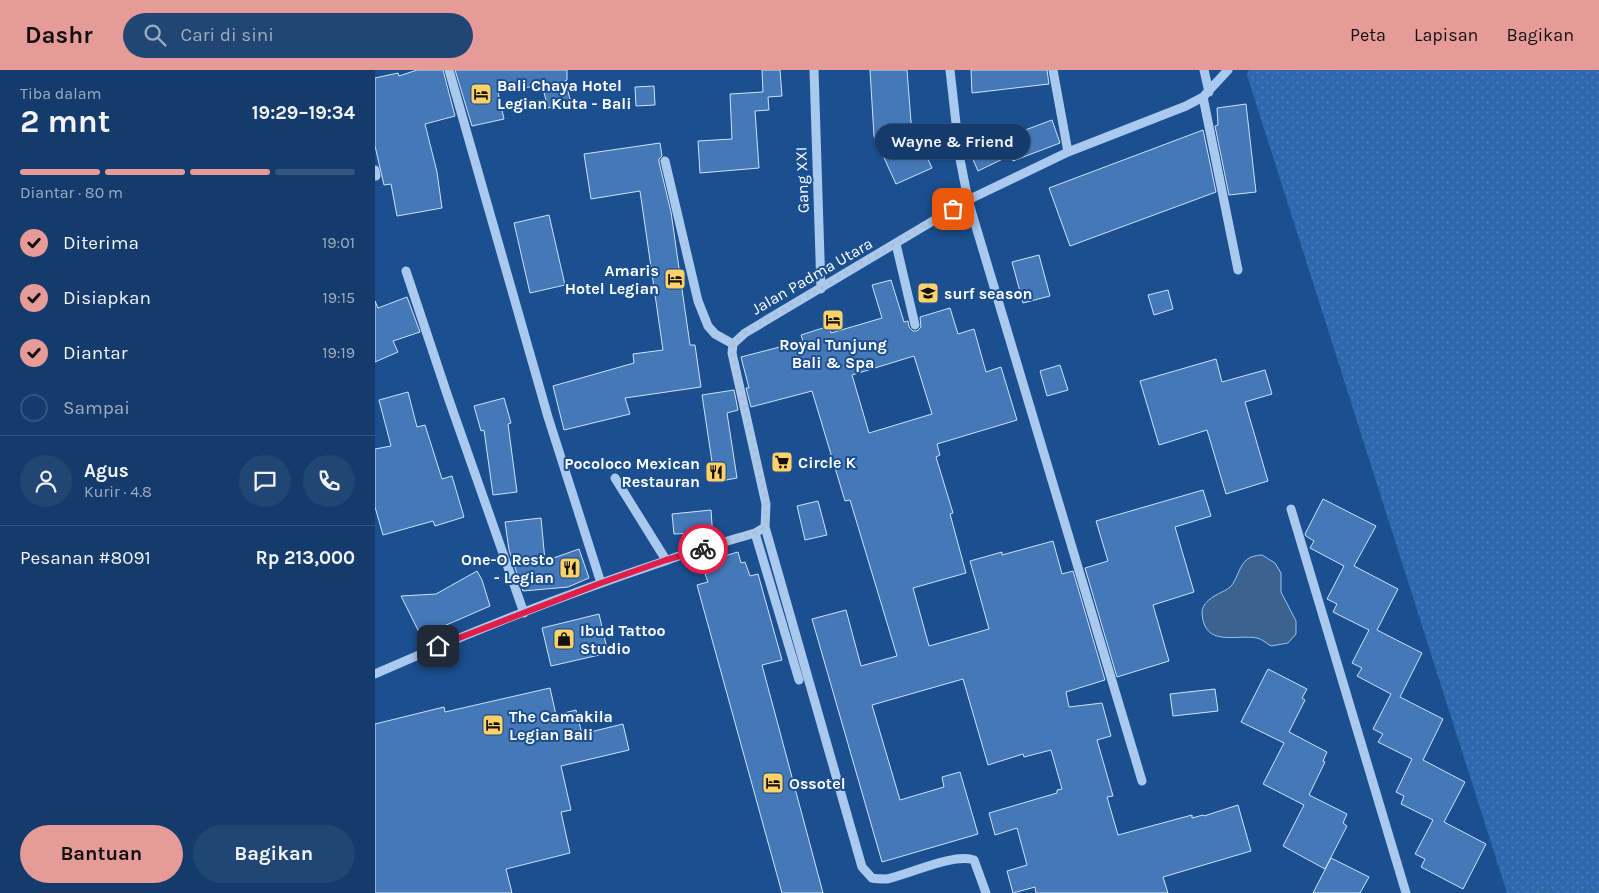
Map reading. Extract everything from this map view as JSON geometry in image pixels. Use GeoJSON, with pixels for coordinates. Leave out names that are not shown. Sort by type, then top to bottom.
{"type":"FeatureCollection","features":[{"type":"Feature","properties":{"kind":"street"},"geometry":{"type":"LineString","coordinates":[[449,70],[548,417],[601,583]]}},
{"type":"Feature","properties":{"kind":"street","name":"Gang XXI"},"geometry":{"type":"LineString","coordinates":[[814,70],[821,289]]}},
{"type":"Feature","properties":{"kind":"street"},"geometry":{"type":"LineString","coordinates":[[949,70],[968,200],[1142,781]]}},
{"type":"Feature","properties":{"kind":"street"},"geometry":{"type":"LineString","coordinates":[[1053,70],[1068,152]]}},
{"type":"Feature","properties":{"kind":"street"},"geometry":{"type":"LineString","coordinates":[[1204,70],[1206,94],[1238,270]]}},
{"type":"Feature","properties":{"kind":"street","name":"Jalan Padma Utara"},"geometry":{"type":"LineString","coordinates":[[733,344],[745,333],[968,200],[1068,152],[1171,113],[1206,94],[1228,70]]}},
{"type":"Feature","properties":{"kind":"street"},"geometry":{"type":"LineString","coordinates":[[665,162],[698,302],[708,326],[715,334],[733,344],[732,353],[767,504],[765,527],[862,867],[872,878],[886,879],[933,865],[969,858],[974,860],[977,866],[986,893]]}},
{"type":"Feature","properties":{"kind":"street"},"geometry":{"type":"LineString","coordinates":[[896,244],[915,325]]}},
{"type":"Feature","properties":{"kind":"street"},"geometry":{"type":"LineString","coordinates":[[406,271],[524,612]]}},
{"type":"Feature","properties":{"kind":"street"},"geometry":{"type":"LineString","coordinates":[[615,478],[666,560]]}},
{"type":"Feature","properties":{"kind":"street"},"geometry":{"type":"LineString","coordinates":[[1291,509],[1406,893]]}},
{"type":"Feature","properties":{"kind":"street"},"geometry":{"type":"LineString","coordinates":[[375,674],[454,639],[524,612],[666,560],[755,533],[765,527]]}},
{"type":"Feature","properties":{"kind":"street"},"geometry":{"type":"LineString","coordinates":[[755,533],[799,680]]}},
{"type":"Feature","properties":{"kind":"shaded area"},"geometry":{"type":"Polygon","coordinates":[[[1249,70],[1599,70],[1599,893],[1507,893],[1247,75],[1249,70]]]}},
{"type":"Feature","properties":{"kind":"shaded area"},"geometry":{"type":"Polygon","coordinates":[[[1262,555],[1275,563],[1281,573],[1281,592],[1296,621],[1296,634],[1288,643],[1271,646],[1257,638],[1222,637],[1208,631],[1204,624],[1202,613],[1204,605],[1233,584],[1246,560],[1262,555]]]}},
{"type":"Feature","properties":{"kind":"building"},"geometry":{"type":"Polygon","coordinates":[[[417,70],[443,70],[455,116],[425,124],[437,172],[442,208],[397,216],[391,184],[384,185],[375,146],[375,78],[398,73],[399,76],[417,70]]]}},
{"type":"Feature","properties":{"kind":"building"},"geometry":{"type":"Polygon","coordinates":[[[455,70],[567,70],[567,80],[565,81],[571,102],[548,108],[542,85],[498,92],[504,119],[472,126],[455,70]]]}},
{"type":"Feature","properties":{"kind":"building"},"geometry":{"type":"Polygon","coordinates":[[[762,70],[780,70],[782,96],[768,97],[769,110],[755,111],[759,168],[700,173],[698,141],[732,139],[730,94],[763,92],[762,70]]]}},
{"type":"Feature","properties":{"kind":"building"},"geometry":{"type":"Polygon","coordinates":[[[870,70],[907,70],[911,122],[932,168],[896,184],[874,136],[870,70]]]}},
{"type":"Feature","properties":{"kind":"building"},"geometry":{"type":"Polygon","coordinates":[[[971,70],[1047,70],[1049,84],[972,93],[971,70]]]}},
{"type":"Feature","properties":{"kind":"building"},"geometry":{"type":"Polygon","coordinates":[[[654,86],[655,105],[636,106],[635,87],[654,86]]]}},
{"type":"Feature","properties":{"kind":"building"},"geometry":{"type":"Polygon","coordinates":[[[1246,104],[1256,192],[1229,195],[1215,126],[1218,125],[1217,108],[1246,104]]]}},
{"type":"Feature","properties":{"kind":"building"},"geometry":{"type":"Polygon","coordinates":[[[1052,120],[1060,143],[1013,161],[1011,155],[978,171],[968,148],[998,134],[1001,139],[1052,120]]]}},
{"type":"Feature","properties":{"kind":"building"},"geometry":{"type":"Polygon","coordinates":[[[1203,130],[1216,192],[1070,246],[1049,188],[1203,130]]]}},
{"type":"Feature","properties":{"kind":"building"},"geometry":{"type":"Polygon","coordinates":[[[660,143],[662,156],[659,162],[671,212],[690,345],[695,345],[701,387],[625,398],[630,414],[564,430],[553,386],[634,363],[633,354],[663,350],[640,191],[591,199],[584,154],[660,143]]]}},
{"type":"Feature","properties":{"kind":"building"},"geometry":{"type":"Polygon","coordinates":[[[549,215],[565,285],[530,293],[514,223],[549,215]]]}},
{"type":"Feature","properties":{"kind":"building"},"geometry":{"type":"Polygon","coordinates":[[[1039,255],[1050,296],[1023,303],[1012,262],[1039,255]]]}},
{"type":"Feature","properties":{"kind":"building"},"geometry":{"type":"Polygon","coordinates":[[[891,280],[904,322],[908,321],[909,327],[913,331],[917,331],[921,327],[920,317],[950,308],[958,334],[974,329],[986,372],[1001,367],[1017,420],[937,444],[940,455],[936,457],[953,513],[950,514],[966,573],[913,588],[929,646],[989,629],[970,561],[1002,552],[1002,555],[1053,541],[1062,574],[1073,571],[1105,680],[1066,692],[1069,707],[1102,703],[1111,736],[1097,740],[1113,796],[1107,797],[1118,835],[1192,815],[1192,818],[1204,816],[1238,805],[1251,851],[1163,877],[1168,893],[1036,893],[1035,887],[1013,893],[1007,871],[1027,865],[1017,828],[995,835],[989,813],[1057,793],[1057,790],[1062,789],[1051,750],[1024,757],[1023,754],[988,765],[963,679],[872,705],[900,800],[944,787],[942,777],[960,772],[978,834],[882,862],[812,619],[846,610],[861,666],[897,656],[850,500],[845,501],[812,391],[751,407],[746,388],[749,388],[741,357],[803,341],[801,335],[829,326],[831,333],[882,318],[872,285],[891,280]],[[914,356],[852,375],[869,433],[932,414],[914,356]]]}},
{"type":"Feature","properties":{"kind":"building"},"geometry":{"type":"Polygon","coordinates":[[[1168,290],[1173,309],[1154,315],[1148,295],[1168,290]]]}},
{"type":"Feature","properties":{"kind":"building"},"geometry":{"type":"Polygon","coordinates":[[[407,297],[420,332],[393,341],[398,352],[375,362],[375,301],[378,308],[407,297]]]}},
{"type":"Feature","properties":{"kind":"building"},"geometry":{"type":"Polygon","coordinates":[[[1216,359],[1222,382],[1265,370],[1272,394],[1245,402],[1268,481],[1226,494],[1207,430],[1159,445],[1140,381],[1216,359]]]}},
{"type":"Feature","properties":{"kind":"building"},"geometry":{"type":"Polygon","coordinates":[[[1060,365],[1068,390],[1047,396],[1040,371],[1060,365]]]}},
{"type":"Feature","properties":{"kind":"building"},"geometry":{"type":"Polygon","coordinates":[[[734,390],[738,410],[727,413],[737,478],[715,482],[702,395],[734,390]]]}},
{"type":"Feature","properties":{"kind":"building"},"geometry":{"type":"Polygon","coordinates":[[[408,392],[417,427],[425,425],[442,479],[452,476],[464,517],[435,526],[433,521],[383,535],[375,507],[375,449],[391,446],[379,400],[408,392]]]}},
{"type":"Feature","properties":{"kind":"building"},"geometry":{"type":"Polygon","coordinates":[[[504,398],[511,423],[508,424],[517,492],[493,495],[484,430],[481,431],[474,406],[504,398]]]}},
{"type":"Feature","properties":{"kind":"building"},"geometry":{"type":"Polygon","coordinates":[[[1203,490],[1211,516],[1175,527],[1194,592],[1153,605],[1169,661],[1117,677],[1085,568],[1108,561],[1096,521],[1203,490]]]}},
{"type":"Feature","properties":{"kind":"building"},"geometry":{"type":"Polygon","coordinates":[[[1323,499],[1376,526],[1354,566],[1398,589],[1377,630],[1422,653],[1400,697],[1443,719],[1423,760],[1465,782],[1444,822],[1486,844],[1463,889],[1421,867],[1425,859],[1415,854],[1433,820],[1401,804],[1404,796],[1396,792],[1412,759],[1378,742],[1383,734],[1373,729],[1391,694],[1357,676],[1362,668],[1352,663],[1369,630],[1333,612],[1337,604],[1327,599],[1344,566],[1310,548],[1314,541],[1305,534],[1323,499]]]}},
{"type":"Feature","properties":{"kind":"building"},"geometry":{"type":"Polygon","coordinates":[[[818,501],[827,535],[805,540],[797,506],[818,501]]]}},
{"type":"Feature","properties":{"kind":"building"},"geometry":{"type":"Polygon","coordinates":[[[711,510],[713,539],[699,543],[696,533],[674,534],[672,514],[711,510]]]}},
{"type":"Feature","properties":{"kind":"building"},"geometry":{"type":"Polygon","coordinates":[[[541,518],[545,561],[579,549],[589,578],[568,587],[523,591],[509,550],[505,522],[541,518]]]}},
{"type":"Feature","properties":{"kind":"building","name":"Ossotel"},"geometry":{"type":"Polygon","coordinates":[[[714,552],[714,559],[738,552],[741,563],[745,562],[750,576],[758,574],[782,660],[762,665],[823,893],[782,893],[697,585],[708,582],[705,574],[708,573],[703,555],[714,552]]]}},
{"type":"Feature","properties":{"kind":"building"},"geometry":{"type":"Polygon","coordinates":[[[477,571],[482,580],[490,606],[421,636],[401,596],[436,594],[477,571]]]}},
{"type":"Feature","properties":{"kind":"building"},"geometry":{"type":"Polygon","coordinates":[[[599,614],[608,653],[551,666],[542,628],[599,614]]]}},
{"type":"Feature","properties":{"kind":"building"},"geometry":{"type":"Polygon","coordinates":[[[1268,669],[1307,689],[1302,698],[1305,700],[1289,732],[1327,752],[1323,761],[1325,762],[1309,795],[1347,814],[1343,823],[1347,826],[1325,869],[1283,846],[1304,805],[1263,784],[1284,743],[1241,722],[1268,669]]]}},
{"type":"Feature","properties":{"kind":"building"},"geometry":{"type":"Polygon","coordinates":[[[550,688],[556,715],[576,710],[582,734],[623,724],[629,750],[561,766],[571,810],[561,812],[570,853],[506,869],[512,893],[375,893],[375,724],[444,707],[445,712],[550,688]]]}},
{"type":"Feature","properties":{"kind":"building"},"geometry":{"type":"Polygon","coordinates":[[[1215,689],[1218,711],[1173,716],[1170,694],[1215,689]]]}},
{"type":"Feature","properties":{"kind":"building"},"geometry":{"type":"Polygon","coordinates":[[[1331,858],[1369,877],[1360,893],[1313,893],[1331,858]]]}},
{"type":"Feature","properties":{"kind":"way so far"},"geometry":{"type":"LineString","coordinates":[[703,549],[755,533],[765,527],[767,517],[767,504],[732,353],[733,344],[737,338],[953,209]]}},
{"type":"Feature","properties":{"kind":"place","name":"Bali Chaya Hotel Legian Kuta - Bali"},"geometry":{"type":"Point","coordinates":[481,94]}},
{"type":"Feature","properties":{"kind":"place","name":"Wayne & Friend"},"geometry":{"type":"Point","coordinates":[953,209]}},
{"type":"Feature","properties":{"kind":"place","name":"Amaris Hotel Legian"},"geometry":{"type":"Point","coordinates":[675,279]}},
{"type":"Feature","properties":{"kind":"place","name":"surf season"},"geometry":{"type":"Point","coordinates":[928,293]}},
{"type":"Feature","properties":{"kind":"place","name":"Royal Tunjung Bali & Spa"},"geometry":{"type":"Point","coordinates":[833,320]}},
{"type":"Feature","properties":{"kind":"place","name":"Circle K"},"geometry":{"type":"Point","coordinates":[782,462]}},
{"type":"Feature","properties":{"kind":"place","name":"Pocoloco Mexican Restauran"},"geometry":{"type":"Point","coordinates":[716,472]}},
{"type":"Feature","properties":{"kind":"place","name":"One-O Resto - Legian"},"geometry":{"type":"Point","coordinates":[570,568]}},
{"type":"Feature","properties":{"kind":"place","name":"Ibud Tattoo Studio"},"geometry":{"type":"Point","coordinates":[564,639]}},
{"type":"Feature","properties":{"kind":"place","name":"The Camakila Legian Bali"},"geometry":{"type":"Point","coordinates":[493,725]}},
{"type":"Feature","properties":{"kind":"place","name":"Ossotel"},"geometry":{"type":"Point","coordinates":[773,783]}},
{"type":"Feature","properties":{"kind":"route"},"geometry":{"type":"LineString","coordinates":[[438,646],[601,583],[703,549]]}}]}
